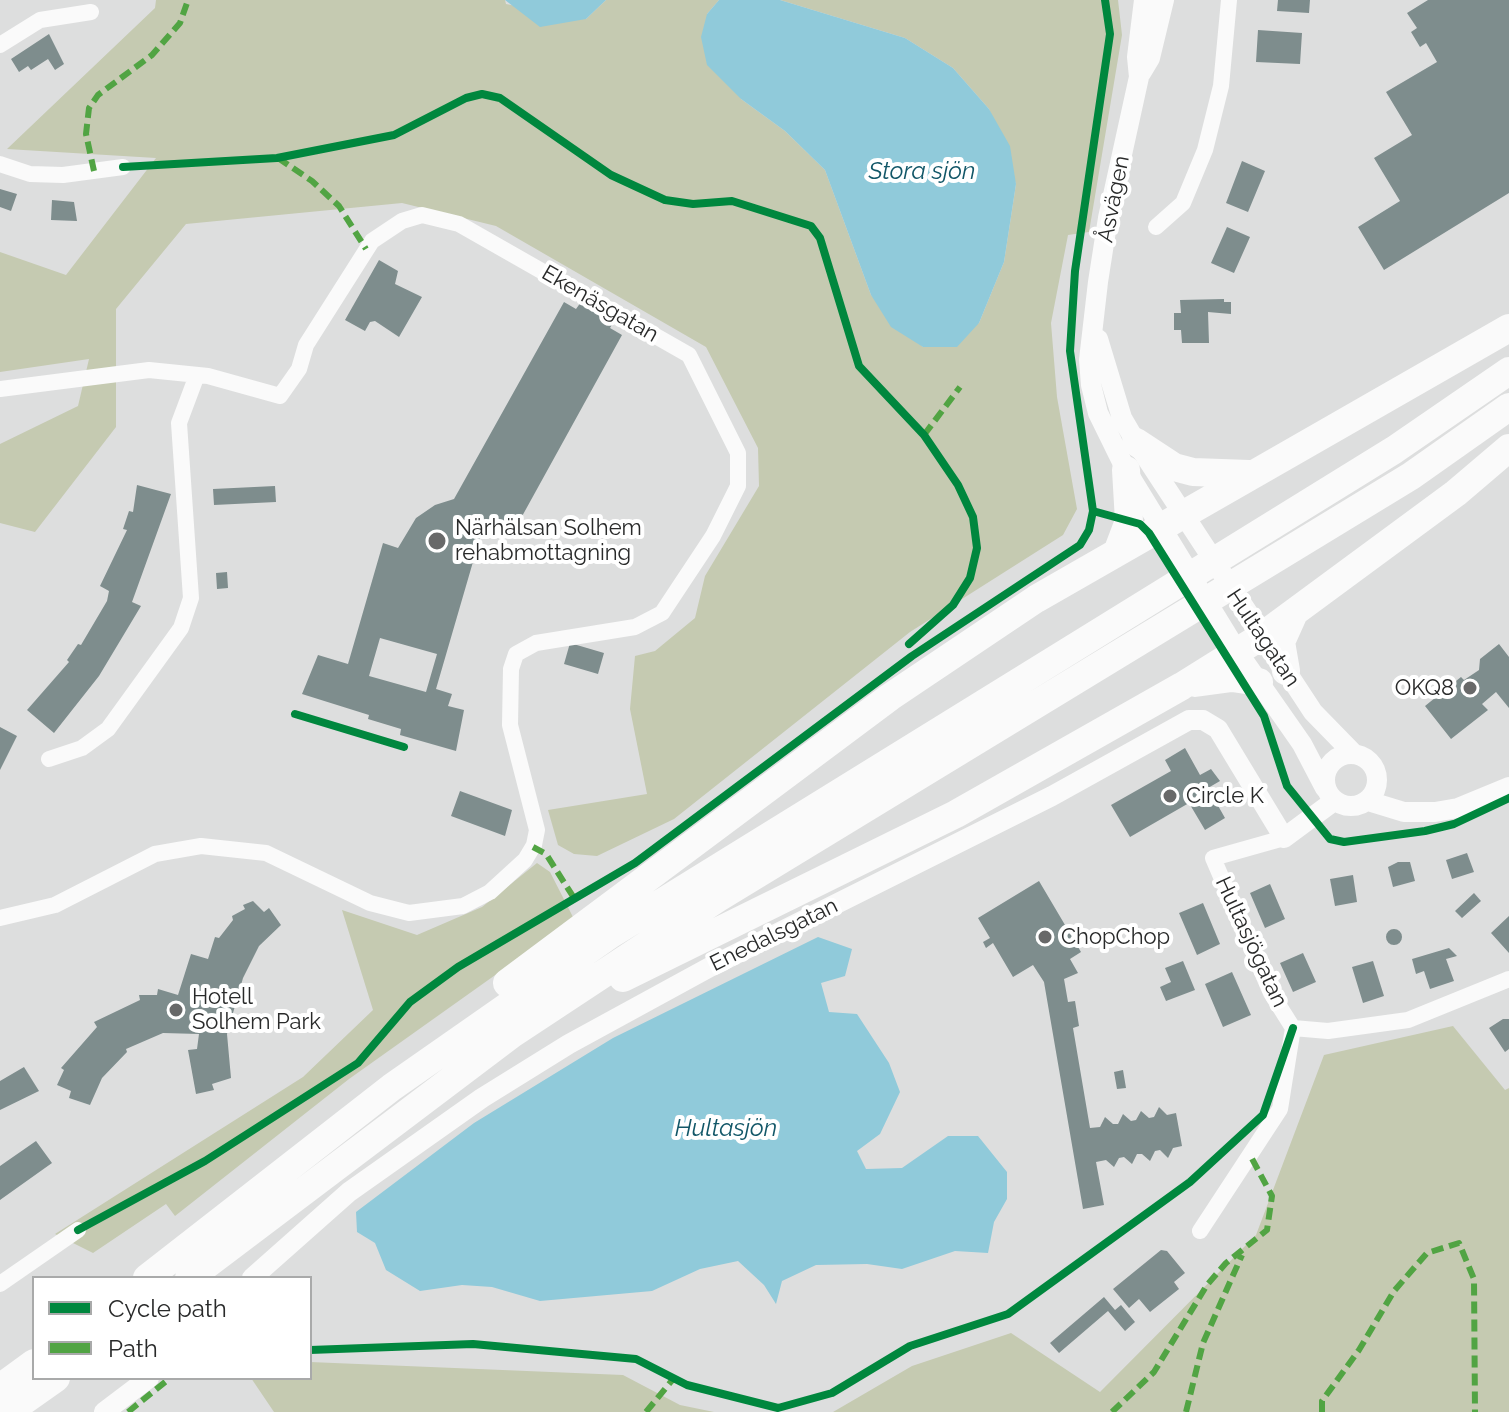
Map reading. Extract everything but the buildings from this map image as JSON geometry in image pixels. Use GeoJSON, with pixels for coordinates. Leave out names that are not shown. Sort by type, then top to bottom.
{"type":"FeatureCollection","features":[{"type":"Feature","properties":{"kind":"highway"},"geometry":{"type":"LineString","coordinates":[[392,1087],[491,995],[890,697],[1036,599],[1118,550],[1176,528],[1250,474],[1509,328]]}},
{"type":"Feature","properties":{"kind":"highway"},"geometry":{"type":"LineString","coordinates":[[150,1276],[392,1087],[637,917],[1382,458],[1509,371]]}},
{"type":"Feature","properties":{"kind":"highway"},"geometry":{"type":"LineString","coordinates":[[192,1276],[512,1034],[731,890],[1411,476],[1509,407]]}},
{"type":"Feature","properties":{"kind":"highway"},"geometry":{"type":"LineString","coordinates":[[1136,442],[1165,462],[1193,472],[1250,474]]}},
{"type":"Feature","properties":{"kind":"highway"},"geometry":{"type":"LineString","coordinates":[[512,1034],[956,814],[1182,686],[1231,641],[1255,627],[1294,613],[1456,493],[1509,448]]}},
{"type":"Feature","properties":{"kind":"highway"},"geometry":{"type":"LineString","coordinates":[[1118,550],[1129,521],[1126,470]]}},
{"type":"Feature","properties":{"kind":"highway"},"geometry":{"type":"LineString","coordinates":[[1286,671],[1281,642],[1294,613]]}},
{"type":"Feature","properties":{"kind":"highway"},"geometry":{"type":"LineString","coordinates":[[1182,686],[1232,678],[1259,682]]}},
{"type":"Feature","properties":{"kind":"highway"},"geometry":{"type":"LineString","coordinates":[[0,1388],[32,1364]]}},
{"type":"Feature","properties":{"kind":"highway"},"geometry":{"type":"LineString","coordinates":[[8,1412],[53,1380]]}},
{"type":"Feature","properties":{"kind":"street"},"geometry":{"type":"LineString","coordinates":[[1128,0],[1137,86]]}},
{"type":"Feature","properties":{"kind":"street","name":"Åsvägen"},"geometry":{"type":"LineString","coordinates":[[1144,0],[1137,86],[1108,218],[1089,360],[1098,413],[1126,470],[1176,528]]}},
{"type":"Feature","properties":{"kind":"street","name":"Åsvägen"},"geometry":{"type":"LineString","coordinates":[[1137,86],[1150,58],[1164,0]]}},
{"type":"Feature","properties":{"kind":"street"},"geometry":{"type":"LineString","coordinates":[[1156,227],[1183,203],[1205,150],[1221,86],[1229,0]]}},
{"type":"Feature","properties":{"kind":"street"},"geometry":{"type":"LineString","coordinates":[[0,45],[40,20],[91,12]]}},
{"type":"Feature","properties":{"kind":"street"},"geometry":{"type":"LineString","coordinates":[[0,164],[30,174],[63,175],[123,167]]}},
{"type":"Feature","properties":{"kind":"street","name":"Ekenäsgatan"},"geometry":{"type":"LineString","coordinates":[[0,389],[149,370],[197,375],[280,396],[299,369],[306,345],[372,241],[402,221],[422,215],[459,224],[689,355],[738,453],[738,486],[713,536],[662,613],[635,627],[536,643],[516,654],[511,669],[510,725],[537,830],[534,845],[525,860],[490,892],[463,906],[409,913],[370,903],[266,853],[201,846],[155,854],[55,905],[0,918]]}},
{"type":"Feature","properties":{"kind":"street","name":"Åsvägen"},"geometry":{"type":"LineString","coordinates":[[1094,322],[1111,389],[1176,528]]}},
{"type":"Feature","properties":{"kind":"street"},"geometry":{"type":"LineString","coordinates":[[49,759],[82,748],[108,729],[181,628],[191,598],[179,423],[197,375]]}},
{"type":"Feature","properties":{"kind":"street","name":"Hultagatan"},"geometry":{"type":"LineString","coordinates":[[1176,528],[1255,627],[1313,712],[1354,754],[1367,759],[1375,769],[1377,785],[1368,801]]}},
{"type":"Feature","properties":{"kind":"street","name":"Hultagatan"},"geometry":{"type":"LineString","coordinates":[[1176,528],[1231,641],[1302,744],[1330,794]]}},
{"type":"Feature","properties":{"kind":"street","name":"Enedalsgatan"},"geometry":{"type":"LineString","coordinates":[[254,1276],[349,1192],[482,1098],[569,1044],[710,967],[1052,796],[1189,720],[1203,720],[1218,729],[1284,838]]}},
{"type":"Feature","properties":{"kind":"street"},"geometry":{"type":"LineString","coordinates":[[1354,754],[1337,758],[1331,763],[1330,794],[1352,807],[1368,801],[1404,812],[1435,812],[1458,808],[1509,787]]}},
{"type":"Feature","properties":{"kind":"street","name":"Hultasjögatan"},"geometry":{"type":"LineString","coordinates":[[1200,1231],[1280,1109],[1293,1028],[1271,993],[1213,858],[1284,838],[1330,794]]}},
{"type":"Feature","properties":{"kind":"street"},"geometry":{"type":"LineString","coordinates":[[1293,1028],[1328,1031],[1408,1020],[1509,979]]}},
{"type":"Feature","properties":{"kind":"street"},"geometry":{"type":"LineString","coordinates":[[0,1284],[78,1230]]}},
{"type":"Feature","properties":{"kind":"street"},"geometry":{"type":"LineString","coordinates":[[104,1412],[146,1380]]}},
{"type":"Feature","properties":{"kind":"green space"},"geometry":{"type":"Polygon","coordinates":[[[156,0],[505,0],[506,4],[586,19],[606,0],[719,0],[707,14],[741,99],[785,131],[825,170],[871,295],[923,347],[979,323],[1004,262],[1016,184],[989,109],[953,68],[905,38],[780,0],[1118,0],[1122,35],[1089,232],[1068,235],[1051,323],[1057,397],[1077,509],[1063,535],[910,632],[674,819],[597,856],[574,854],[558,845],[548,810],[647,794],[630,709],[635,656],[655,651],[695,618],[705,576],[759,486],[758,448],[706,347],[496,226],[402,203],[186,224],[116,309],[116,427],[35,532],[0,523],[0,444],[78,406],[89,359],[0,372],[0,252],[66,275],[156,158],[7,149],[155,8],[156,0]]]}},
{"type":"Feature","properties":{"kind":"green space"},"geometry":{"type":"Polygon","coordinates":[[[537,863],[550,872],[574,919],[349,1079],[175,1216],[166,1204],[93,1253],[55,1234],[303,1077],[373,1010],[342,910],[417,935],[482,907],[537,863]]]}},
{"type":"Feature","properties":{"kind":"green space"},"geometry":{"type":"Polygon","coordinates":[[[1453,1026],[1505,1090],[1509,1088],[1509,1412],[833,1412],[912,1366],[1011,1333],[1100,1392],[1256,1235],[1324,1055],[1453,1026]]]}},
{"type":"Feature","properties":{"kind":"green space"},"geometry":{"type":"Polygon","coordinates":[[[312,1362],[623,1375],[680,1405],[714,1412],[274,1412],[252,1380],[312,1380],[312,1362]]]}},
{"type":"Feature","properties":{"kind":"water"},"geometry":{"type":"Polygon","coordinates":[[[505,0],[606,0],[586,19],[540,27],[505,0]]]}},
{"type":"Feature","properties":{"kind":"water","name":"Stora sjön"},"geometry":{"type":"Polygon","coordinates":[[[719,0],[780,0],[905,38],[953,68],[989,109],[1010,146],[1016,184],[1004,262],[979,323],[957,347],[923,347],[891,327],[871,295],[825,170],[785,131],[741,99],[707,65],[701,37],[707,14],[719,0]]]}},
{"type":"Feature","properties":{"kind":"water","name":"Hultasjön"},"geometry":{"type":"Polygon","coordinates":[[[818,937],[852,949],[845,976],[821,983],[829,1012],[857,1014],[889,1063],[900,1092],[880,1134],[857,1151],[866,1169],[902,1168],[948,1136],[978,1136],[1007,1172],[1007,1199],[994,1222],[988,1253],[955,1251],[902,1269],[867,1264],[816,1265],[782,1281],[776,1304],[764,1285],[738,1261],[700,1269],[652,1291],[540,1301],[492,1287],[462,1285],[420,1291],[386,1270],[375,1243],[357,1232],[356,1212],[474,1123],[613,1038],[818,937]]]}},
{"type":"Feature","properties":{"kind":"marked path"},"geometry":{"type":"LineString","coordinates":[[94,171],[86,134],[89,108],[98,95],[152,55],[180,23],[188,0]]}},
{"type":"Feature","properties":{"kind":"marked path"},"geometry":{"type":"LineString","coordinates":[[278,158],[312,181],[339,206],[366,249]]}},
{"type":"Feature","properties":{"kind":"marked path"},"geometry":{"type":"LineString","coordinates":[[924,435],[960,387]]}},
{"type":"Feature","properties":{"kind":"marked path"},"geometry":{"type":"LineString","coordinates":[[533,847],[546,854],[574,898]]}},
{"type":"Feature","properties":{"kind":"marked path"},"geometry":{"type":"LineString","coordinates":[[1112,1412],[1154,1372],[1207,1285],[1226,1263],[1267,1230],[1272,1196],[1250,1155]]}},
{"type":"Feature","properties":{"kind":"marked path"},"geometry":{"type":"LineString","coordinates":[[1322,1412],[1322,1401],[1359,1350],[1394,1291],[1427,1253],[1459,1243],[1474,1279],[1475,1412]]}},
{"type":"Feature","properties":{"kind":"marked path"},"geometry":{"type":"LineString","coordinates":[[1186,1412],[1203,1343],[1242,1255]]}},
{"type":"Feature","properties":{"kind":"marked path"},"geometry":{"type":"LineString","coordinates":[[646,1412],[674,1378]]}},
{"type":"Feature","properties":{"kind":"marked path"},"geometry":{"type":"LineString","coordinates":[[128,1412],[168,1380]]}},
{"type":"Feature","properties":{"kind":"cycle path"},"geometry":{"type":"LineString","coordinates":[[78,1230],[205,1161],[358,1063],[410,1002],[458,967],[635,863],[912,656],[1080,545],[1089,530],[1093,511],[1070,351],[1075,271],[1110,34],[1105,0]]}},
{"type":"Feature","properties":{"kind":"cycle path"},"geometry":{"type":"LineString","coordinates":[[123,167],[277,158],[394,135],[466,98],[482,94],[500,98],[611,175],[665,200],[693,204],[732,201],[811,226],[820,238],[859,366],[924,435],[958,485],[973,517],[977,548],[970,578],[953,605],[909,644]]}},
{"type":"Feature","properties":{"kind":"cycle path"},"geometry":{"type":"LineString","coordinates":[[1093,511],[1140,524],[1149,533],[1264,716],[1287,786],[1330,839],[1344,842],[1425,831],[1454,824],[1509,798]]}},
{"type":"Feature","properties":{"kind":"cycle path"},"geometry":{"type":"LineString","coordinates":[[295,714],[404,747]]}},
{"type":"Feature","properties":{"kind":"cycle path"},"geometry":{"type":"LineString","coordinates":[[312,1350],[473,1344],[636,1359],[687,1385],[778,1408],[832,1393],[910,1346],[1008,1314],[1190,1182],[1263,1115],[1293,1028]]}},
{"type":"Feature","properties":{"kind":"place","name":"Närhälsan Solhem rehabmottagning"},"geometry":{"type":"Point","coordinates":[437,541]}},
{"type":"Feature","properties":{"kind":"place","name":"OKQ8"},"geometry":{"type":"Point","coordinates":[1470,688]}},
{"type":"Feature","properties":{"kind":"place","name":"Circle K"},"geometry":{"type":"Point","coordinates":[1170,796]}},
{"type":"Feature","properties":{"kind":"place","name":"ChopChop"},"geometry":{"type":"Point","coordinates":[1045,937]}},
{"type":"Feature","properties":{"kind":"place","name":"Hotell Solhem Park"},"geometry":{"type":"Point","coordinates":[176,1010]}}]}
